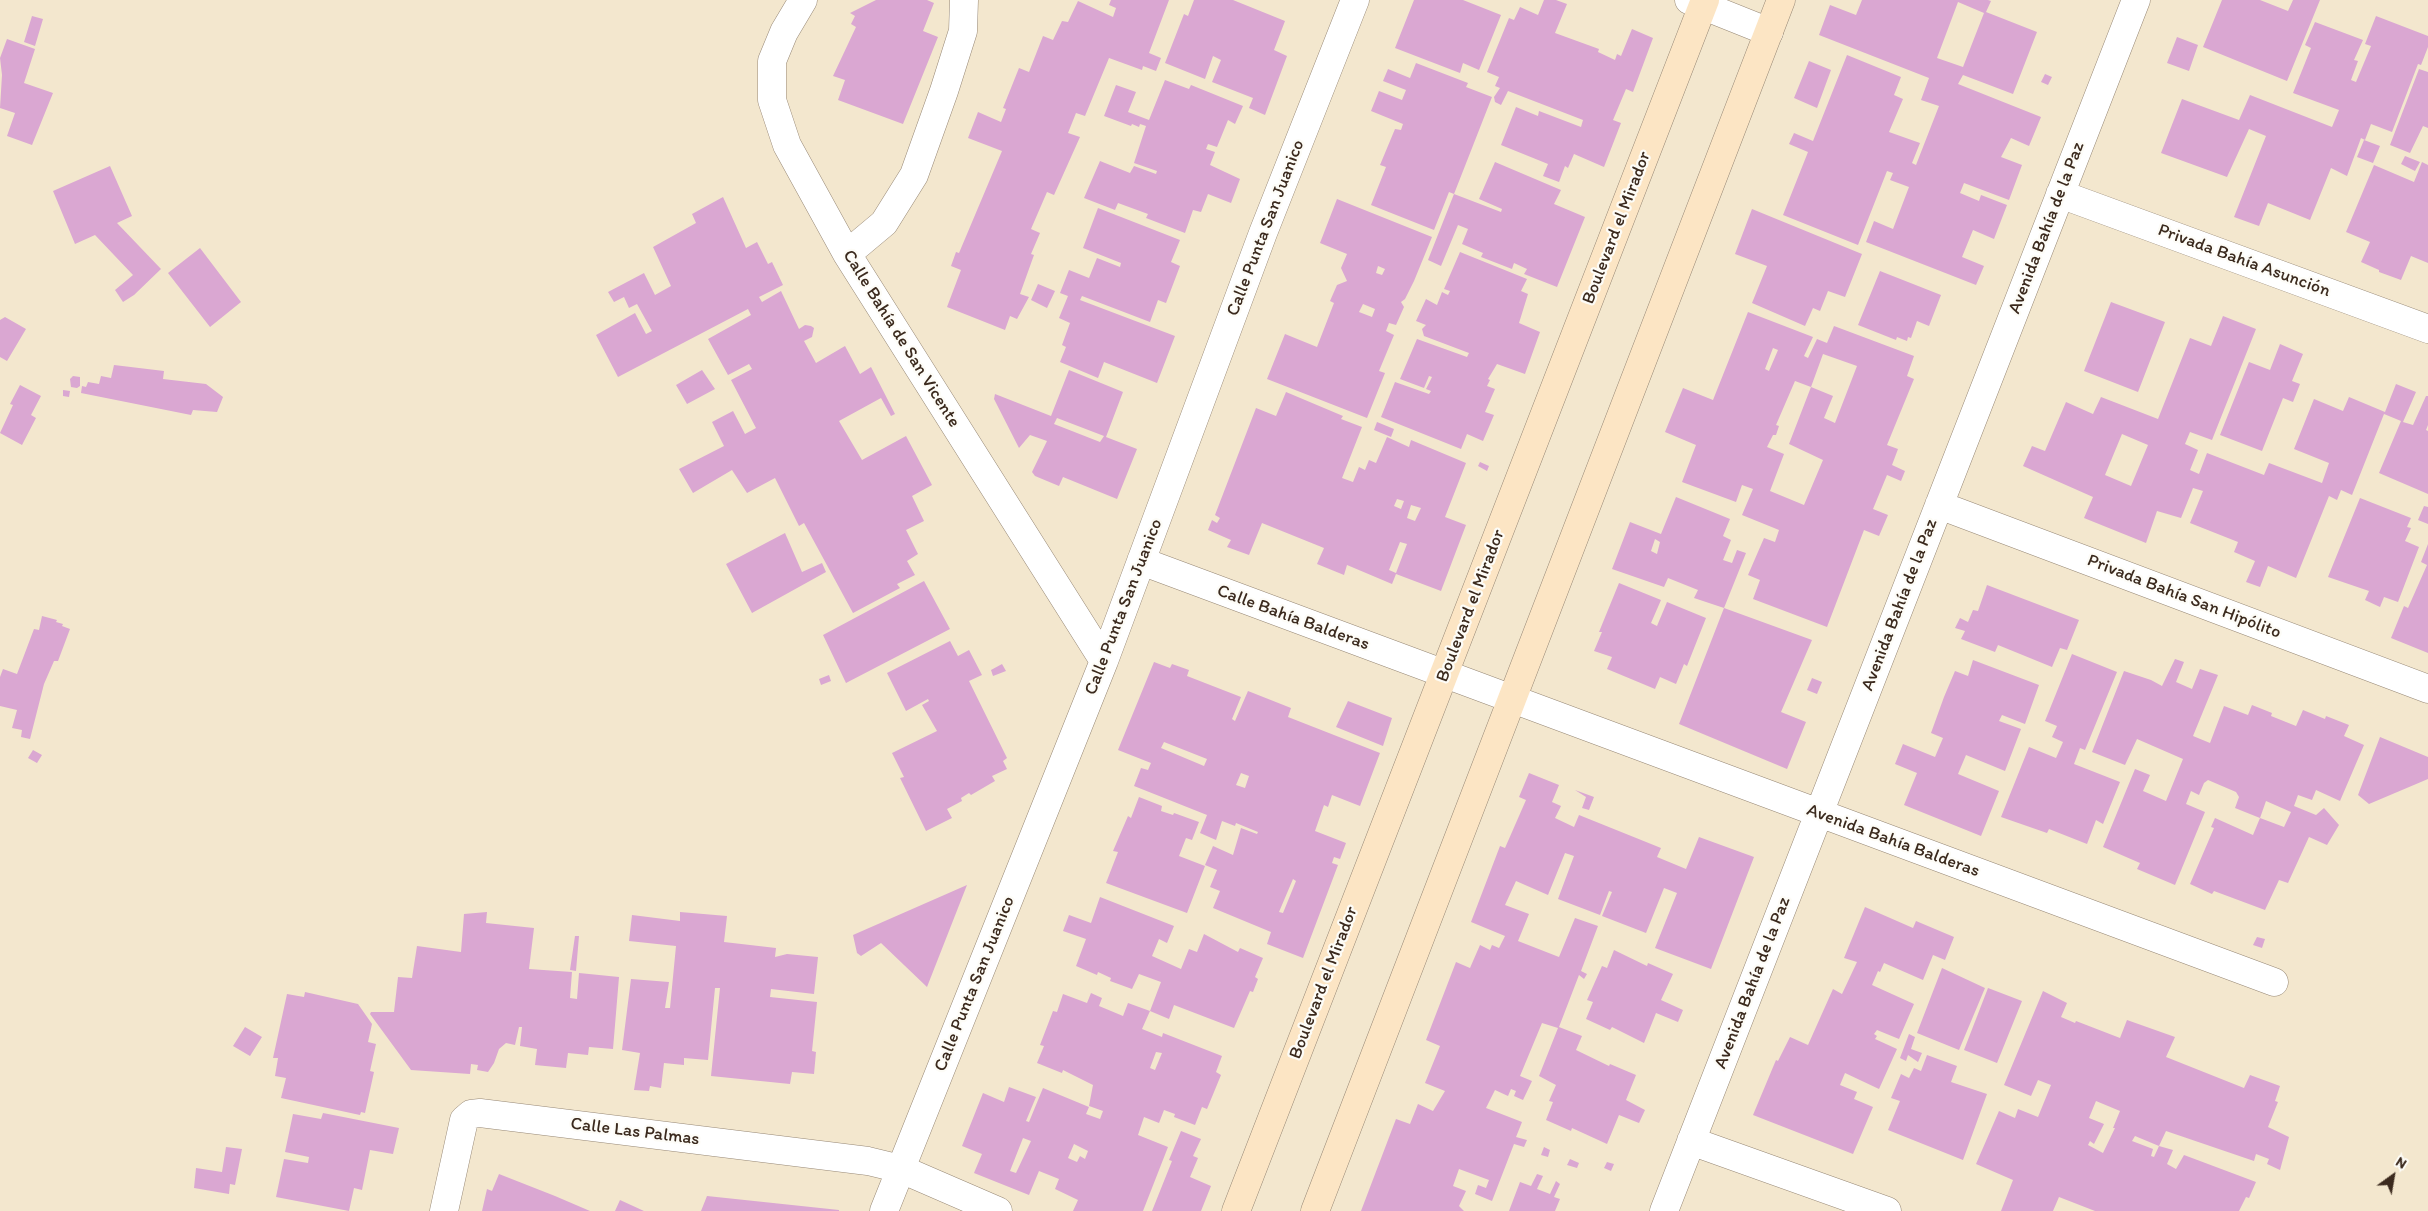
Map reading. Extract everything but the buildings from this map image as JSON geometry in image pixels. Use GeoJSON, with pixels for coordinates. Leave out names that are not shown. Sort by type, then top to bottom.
{"type":"FeatureCollection","features":[{"type":"Feature","properties":{"kind":"main road"},"geometry":{"type":"LineString","coordinates":[[1315,1211],[1781,0]]}},
{"type":"Feature","properties":{"kind":"main road","name":"Boulevard el Mirador"},"geometry":{"type":"LineString","coordinates":[[1236,1211],[1444,674],[1699,2]]}},
{"type":"Feature","properties":{"kind":"street","name":"Calle Bahía de San Vicente"},"geometry":{"type":"LineString","coordinates":[[803,0],[784,32],[772,61],[772,100],[787,145],[847,254],[1104,662]]}},
{"type":"Feature","properties":{"kind":"street"},"geometry":{"type":"LineString","coordinates":[[847,254],[884,223],[914,175],[963,31],[964,0]]}},
{"type":"Feature","properties":{"kind":"street","name":"Calle Punta San Juanico"},"geometry":{"type":"LineString","coordinates":[[884,1211],[1104,662],[1264,232],[1354,0]]}},
{"type":"Feature","properties":{"kind":"street","name":"Avenida Bahía de la Paz"},"geometry":{"type":"LineString","coordinates":[[1664,1211],[2136,0]]}},
{"type":"Feature","properties":{"kind":"street"},"geometry":{"type":"LineString","coordinates":[[1699,2],[1769,32]]}},
{"type":"Feature","properties":{"kind":"street","name":"Privada Bahía Asunción"},"geometry":{"type":"LineString","coordinates":[[2060,194],[2428,329]]}},
{"type":"Feature","properties":{"kind":"street","name":"Privada Bahía San Hipólito"},"geometry":{"type":"LineString","coordinates":[[1939,505],[2428,689]]}},
{"type":"Feature","properties":{"kind":"street","name":"Calle Bahía Balderas"},"geometry":{"type":"LineString","coordinates":[[1141,561],[1513,699]]}},
{"type":"Feature","properties":{"kind":"street","name":"Avenida Bahía Balderas"},"geometry":{"type":"LineString","coordinates":[[1513,699],[2274,982]]}},
{"type":"Feature","properties":{"kind":"street","name":"Calle Las Palmas"},"geometry":{"type":"LineString","coordinates":[[444,1211],[464,1120],[471,1114],[480,1113],[833,1155],[900,1169]]}},
{"type":"Feature","properties":{"kind":"street"},"geometry":{"type":"LineString","coordinates":[[1691,1142],[1887,1211]]}},
{"type":"Feature","properties":{"kind":"street"},"geometry":{"type":"LineString","coordinates":[[900,1169],[998,1211]]}}]}
